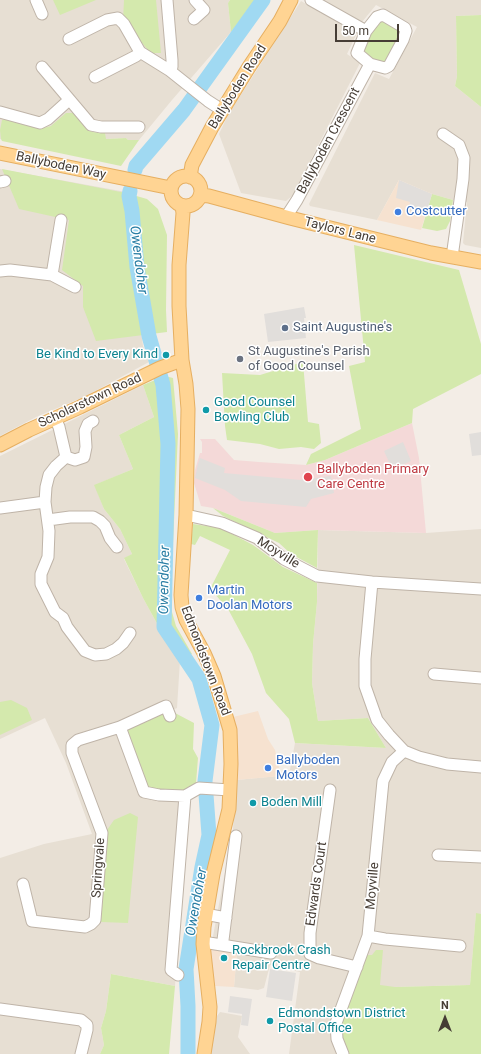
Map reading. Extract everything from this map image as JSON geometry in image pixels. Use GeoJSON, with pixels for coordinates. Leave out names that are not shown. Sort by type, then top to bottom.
{"type":"FeatureCollection","features":[{"type":"Feature","properties":{"kind":"main road","name":"Ballyboden Road"},"geometry":{"type":"LineString","coordinates":[[190,177],[192,165],[222,110],[280,20],[291,0]]}},
{"type":"Feature","properties":{"kind":"main road","name":"Ballyboden Way"},"geometry":{"type":"LineString","coordinates":[[0,153],[171,188]]}},
{"type":"Feature","properties":{"kind":"main road"},"geometry":{"type":"LineString","coordinates":[[190,177],[199,184],[201,191],[194,204],[182,206],[174,200],[171,188],[179,178],[190,177]]}},
{"type":"Feature","properties":{"kind":"main road","name":"Taylors Lane"},"geometry":{"type":"LineString","coordinates":[[200,195],[209,196],[286,217],[452,258],[481,262]]}},
{"type":"Feature","properties":{"kind":"main road"},"geometry":{"type":"LineString","coordinates":[[182,206],[183,213],[179,265],[179,306],[182,360]]}},
{"type":"Feature","properties":{"kind":"main road","name":"Scholarstown Road"},"geometry":{"type":"LineString","coordinates":[[0,445],[28,430],[159,369],[182,360]]}},
{"type":"Feature","properties":{"kind":"main road","name":"Edmondstown Road"},"geometry":{"type":"LineString","coordinates":[[182,360],[188,409],[186,515],[181,586],[182,607],[186,620],[204,653],[214,676],[230,730],[230,790],[228,809],[205,914],[203,942],[210,1007],[204,1054]]}},
{"type":"Feature","properties":{"kind":"street"},"geometry":{"type":"LineString","coordinates":[[36,0],[42,14]]}},
{"type":"Feature","properties":{"kind":"street"},"geometry":{"type":"LineString","coordinates":[[167,0],[172,60],[172,67],[169,70]]}},
{"type":"Feature","properties":{"kind":"street"},"geometry":{"type":"LineString","coordinates":[[194,19],[204,10],[195,0]]}},
{"type":"Feature","properties":{"kind":"street"},"geometry":{"type":"LineString","coordinates":[[311,0],[366,31]]}},
{"type":"Feature","properties":{"kind":"street"},"geometry":{"type":"LineString","coordinates":[[383,15],[405,28],[406,31],[403,40],[389,66],[385,68],[370,64],[357,53],[366,31],[377,17],[383,15]]}},
{"type":"Feature","properties":{"kind":"street"},"geometry":{"type":"LineString","coordinates":[[69,39],[107,20],[118,18],[124,24],[140,52],[169,70],[208,101],[222,110]]}},
{"type":"Feature","properties":{"kind":"street"},"geometry":{"type":"LineString","coordinates":[[95,77],[136,56],[140,52]]}},
{"type":"Feature","properties":{"kind":"street","name":"Ballyboden Crescent"},"geometry":{"type":"LineString","coordinates":[[286,217],[297,200],[370,64]]}},
{"type":"Feature","properties":{"kind":"street"},"geometry":{"type":"LineString","coordinates":[[42,67],[91,125],[101,127],[140,127]]}},
{"type":"Feature","properties":{"kind":"street"},"geometry":{"type":"LineString","coordinates":[[0,112],[40,123],[48,119],[69,100]]}},
{"type":"Feature","properties":{"kind":"street"},"geometry":{"type":"LineString","coordinates":[[443,134],[459,145],[464,158],[463,179],[452,258]]}},
{"type":"Feature","properties":{"kind":"street"},"geometry":{"type":"LineString","coordinates":[[52,275],[61,220]]}},
{"type":"Feature","properties":{"kind":"street"},"geometry":{"type":"LineString","coordinates":[[0,271],[10,270],[52,275],[76,287]]}},
{"type":"Feature","properties":{"kind":"street"},"geometry":{"type":"LineString","coordinates":[[56,418],[66,457]]}},
{"type":"Feature","properties":{"kind":"street"},"geometry":{"type":"LineString","coordinates":[[66,457],[75,460],[84,457],[86,447],[85,431],[88,424],[93,421]]}},
{"type":"Feature","properties":{"kind":"street"},"geometry":{"type":"LineString","coordinates":[[66,457],[49,475],[45,502],[49,531],[48,557],[41,574],[41,584],[55,612],[63,618],[67,627],[85,651],[95,655],[106,654],[124,643],[130,633]]}},
{"type":"Feature","properties":{"kind":"street"},"geometry":{"type":"LineString","coordinates":[[0,508],[45,502]]}},
{"type":"Feature","properties":{"kind":"street","name":"Moyville"},"geometry":{"type":"LineString","coordinates":[[186,515],[222,522],[257,538],[284,559],[317,576],[372,582],[481,589]]}},
{"type":"Feature","properties":{"kind":"street"},"geometry":{"type":"LineString","coordinates":[[48,520],[93,517],[105,526],[110,538],[117,547]]}},
{"type":"Feature","properties":{"kind":"street"},"geometry":{"type":"LineString","coordinates":[[372,582],[365,659],[365,686],[377,720],[404,751],[419,757],[447,764],[481,767]]}},
{"type":"Feature","properties":{"kind":"street"},"geometry":{"type":"LineString","coordinates":[[434,674],[481,678]]}},
{"type":"Feature","properties":{"kind":"street","name":"Springvale"},"geometry":{"type":"LineString","coordinates":[[23,884],[32,921],[86,927],[95,920],[102,833],[72,753],[72,745],[78,740],[120,727],[166,706],[170,716]]}},
{"type":"Feature","properties":{"kind":"street"},"geometry":{"type":"LineString","coordinates":[[120,727],[144,792],[159,795],[185,796],[205,789],[230,790]]}},
{"type":"Feature","properties":{"kind":"street","name":"Moyville"},"geometry":{"type":"LineString","coordinates":[[343,1054],[337,1039],[336,1023],[358,967],[368,936],[383,781],[392,762],[404,751]]}},
{"type":"Feature","properties":{"kind":"street","name":"Edwards Court"},"geometry":{"type":"LineString","coordinates":[[330,790],[310,933],[310,954],[319,958],[358,967]]}},
{"type":"Feature","properties":{"kind":"street"},"geometry":{"type":"LineString","coordinates":[[178,975],[171,970],[185,796]]}},
{"type":"Feature","properties":{"kind":"street"},"geometry":{"type":"LineString","coordinates":[[223,940],[236,836]]}},
{"type":"Feature","properties":{"kind":"street"},"geometry":{"type":"LineString","coordinates":[[438,854],[481,857]]}},
{"type":"Feature","properties":{"kind":"street"},"geometry":{"type":"LineString","coordinates":[[205,914],[226,918]]}},
{"type":"Feature","properties":{"kind":"street"},"geometry":{"type":"LineString","coordinates":[[368,936],[460,946]]}},
{"type":"Feature","properties":{"kind":"street"},"geometry":{"type":"LineString","coordinates":[[203,942],[271,953]]}},
{"type":"Feature","properties":{"kind":"street"},"geometry":{"type":"LineString","coordinates":[[0,1009],[82,1020],[87,1025],[87,1030],[81,1054]]}},
{"type":"Feature","properties":{"kind":"shaded area"},"geometry":{"type":"Polygon","coordinates":[[[0,0],[230,0],[228,3],[231,32],[139,140],[128,140],[126,138],[106,139],[69,154],[0,139],[0,0]]]}},
{"type":"Feature","properties":{"kind":"shaded area"},"geometry":{"type":"Polygon","coordinates":[[[317,0],[481,0],[481,15],[456,16],[457,76],[455,86],[481,107],[481,248],[465,245],[463,243],[467,202],[432,194],[399,180],[377,220],[310,206],[309,204],[375,73],[389,79],[417,27],[376,5],[362,22],[317,0]]]}},
{"type":"Feature","properties":{"kind":"shaded area"},"geometry":{"type":"Polygon","coordinates":[[[301,1],[357,33],[347,54],[360,63],[292,196],[286,201],[241,193],[219,134],[228,115],[301,1]]]}},
{"type":"Feature","properties":{"kind":"shaded area"},"geometry":{"type":"Polygon","coordinates":[[[0,169],[126,192],[134,283],[143,346],[149,362],[86,396],[36,417],[0,436],[0,169]]]}},
{"type":"Feature","properties":{"kind":"shaded area"},"geometry":{"type":"Polygon","coordinates":[[[399,180],[432,194],[421,230],[377,220],[399,180]]]}},
{"type":"Feature","properties":{"kind":"shaded area"},"geometry":{"type":"Polygon","coordinates":[[[399,180],[432,194],[426,214],[408,210],[410,202],[396,198],[399,180]]]}},
{"type":"Feature","properties":{"kind":"shaded area","name":"Saint Augustine's"},"geometry":{"type":"Polygon","coordinates":[[[304,307],[306,318],[304,318],[306,338],[268,342],[264,314],[304,307]]]}},
{"type":"Feature","properties":{"kind":"shaded area"},"geometry":{"type":"Polygon","coordinates":[[[143,385],[154,417],[119,435],[133,469],[95,485],[104,509],[120,529],[132,554],[124,559],[160,629],[180,660],[177,708],[126,730],[189,790],[175,986],[111,974],[106,1011],[101,1028],[104,1045],[100,1054],[0,1054],[0,858],[44,844],[92,834],[66,763],[45,718],[0,739],[0,456],[143,385]]]}},
{"type":"Feature","properties":{"kind":"shaded area","name":"Ballyboden Primary Care Centre"},"geometry":{"type":"Polygon","coordinates":[[[412,423],[419,458],[426,533],[318,530],[275,533],[213,508],[201,506],[194,483],[195,470],[200,453],[202,453],[202,442],[200,439],[215,439],[234,460],[306,465],[325,460],[412,423]]]}},
{"type":"Feature","properties":{"kind":"shaded area"},"geometry":{"type":"Polygon","coordinates":[[[481,432],[481,455],[472,456],[469,434],[481,432]]]}},
{"type":"Feature","properties":{"kind":"shaded area"},"geometry":{"type":"Polygon","coordinates":[[[403,442],[411,461],[391,470],[387,464],[389,462],[384,451],[403,442]]]}},
{"type":"Feature","properties":{"kind":"shaded area"},"geometry":{"type":"Polygon","coordinates":[[[200,458],[225,468],[224,473],[301,480],[331,476],[334,493],[311,499],[306,507],[241,501],[225,490],[195,478],[200,458]]]}},
{"type":"Feature","properties":{"kind":"shaded area"},"geometry":{"type":"Polygon","coordinates":[[[481,529],[481,914],[476,914],[470,985],[395,987],[397,1054],[289,1054],[300,972],[270,965],[264,988],[258,990],[234,987],[237,951],[211,947],[233,829],[236,780],[289,775],[295,743],[386,748],[368,718],[318,721],[312,683],[313,644],[317,602],[318,530],[426,533],[481,529]]]}},
{"type":"Feature","properties":{"kind":"shaded area"},"geometry":{"type":"Polygon","coordinates":[[[258,711],[268,739],[275,750],[281,776],[236,780],[233,717],[258,711]]]}},
{"type":"Feature","properties":{"kind":"shaded area"},"geometry":{"type":"Polygon","coordinates":[[[211,947],[237,951],[234,987],[215,986],[211,964],[211,947]]]}},
{"type":"Feature","properties":{"kind":"shaded area"},"geometry":{"type":"Polygon","coordinates":[[[270,969],[296,973],[292,1001],[266,997],[270,969]]]}},
{"type":"Feature","properties":{"kind":"shaded area"},"geometry":{"type":"Polygon","coordinates":[[[230,996],[252,999],[248,1026],[241,1025],[242,1014],[228,1012],[230,996]]]}},
{"type":"Feature","properties":{"kind":"shaded area"},"geometry":{"type":"Polygon","coordinates":[[[220,1012],[242,1016],[238,1037],[250,1054],[210,1054],[217,1016],[220,1012]]]}},
{"type":"Feature","properties":{"kind":"green space"},"geometry":{"type":"Polygon","coordinates":[[[53,0],[96,0],[60,15],[53,0]]]}},
{"type":"Feature","properties":{"kind":"green space"},"geometry":{"type":"Polygon","coordinates":[[[124,0],[156,0],[161,53],[155,53],[153,56],[123,20],[124,0]]]}},
{"type":"Feature","properties":{"kind":"green space"},"geometry":{"type":"Polygon","coordinates":[[[230,0],[256,0],[231,32],[228,3],[230,0]]]}},
{"type":"Feature","properties":{"kind":"green space"},"geometry":{"type":"Polygon","coordinates":[[[481,15],[481,107],[455,86],[457,76],[456,16],[481,15]]]}},
{"type":"Feature","properties":{"kind":"green space"},"geometry":{"type":"Polygon","coordinates":[[[382,19],[400,30],[399,38],[387,62],[382,64],[372,60],[364,51],[365,43],[374,25],[382,19]]]}},
{"type":"Feature","properties":{"kind":"green space"},"geometry":{"type":"Polygon","coordinates":[[[66,113],[73,113],[92,132],[105,133],[106,139],[126,138],[128,140],[139,140],[121,166],[2,141],[1,139],[0,130],[2,120],[6,119],[36,128],[44,128],[51,126],[66,113]]]}},
{"type":"Feature","properties":{"kind":"green space"},"geometry":{"type":"Polygon","coordinates":[[[2,169],[126,193],[147,199],[158,209],[167,235],[167,332],[96,341],[83,307],[83,286],[62,270],[69,220],[19,209],[2,169]]]}},
{"type":"Feature","properties":{"kind":"green space"},"geometry":{"type":"Polygon","coordinates":[[[432,194],[453,200],[450,221],[446,229],[437,231],[422,228],[432,194]]]}},
{"type":"Feature","properties":{"kind":"green space"},"geometry":{"type":"Polygon","coordinates":[[[354,245],[459,270],[481,344],[481,374],[413,409],[412,423],[325,460],[306,465],[311,454],[361,429],[349,366],[365,362],[354,245]]]}},
{"type":"Feature","properties":{"kind":"green space"},"geometry":{"type":"Polygon","coordinates":[[[303,362],[308,422],[319,424],[321,443],[314,449],[301,447],[279,449],[260,444],[227,440],[222,373],[260,375],[303,362]]]}},
{"type":"Feature","properties":{"kind":"green space"},"geometry":{"type":"Polygon","coordinates":[[[165,376],[173,378],[178,434],[171,587],[172,612],[176,626],[192,654],[180,660],[160,629],[143,598],[124,558],[132,554],[120,529],[104,509],[94,485],[133,469],[119,435],[154,417],[143,385],[165,376]]]}},
{"type":"Feature","properties":{"kind":"green space"},"geometry":{"type":"Polygon","coordinates":[[[213,508],[275,533],[318,530],[317,568],[291,554],[279,543],[223,516],[213,508]]]}},
{"type":"Feature","properties":{"kind":"green space"},"geometry":{"type":"Polygon","coordinates":[[[193,524],[221,528],[253,545],[283,567],[317,583],[312,683],[318,721],[368,718],[386,748],[295,743],[289,719],[266,693],[252,654],[228,609],[213,592],[211,587],[230,550],[200,536],[195,545],[191,544],[193,524]]]}},
{"type":"Feature","properties":{"kind":"green space"},"geometry":{"type":"Polygon","coordinates":[[[11,700],[27,708],[32,720],[0,735],[0,702],[11,700]]]}},
{"type":"Feature","properties":{"kind":"green space"},"geometry":{"type":"Polygon","coordinates":[[[175,713],[194,723],[193,749],[198,758],[196,783],[189,790],[160,792],[149,789],[145,785],[126,730],[162,714],[167,719],[175,713]]]}},
{"type":"Feature","properties":{"kind":"green space"},"geometry":{"type":"Polygon","coordinates":[[[130,813],[138,817],[128,923],[101,922],[107,830],[114,820],[130,813]]]}},
{"type":"Feature","properties":{"kind":"green space"},"geometry":{"type":"Polygon","coordinates":[[[476,913],[481,914],[481,1054],[345,1054],[338,1022],[364,955],[372,955],[376,950],[383,950],[380,985],[395,987],[470,985],[476,913]]]}},
{"type":"Feature","properties":{"kind":"green space"},"geometry":{"type":"Polygon","coordinates":[[[111,974],[175,986],[169,1054],[100,1054],[104,1045],[101,1028],[106,1011],[111,974]]]}},
{"type":"Feature","properties":{"kind":"waterway","name":"Owendoher"},"geometry":{"type":"LineString","coordinates":[[135,170],[136,166],[184,110],[263,0]]}},
{"type":"Feature","properties":{"kind":"waterway","name":"Owendoher"},"geometry":{"type":"LineString","coordinates":[[130,191],[129,196],[132,211],[137,267],[149,336],[163,385],[168,444],[164,627],[199,679],[212,725],[205,781],[209,835],[202,867],[186,969],[188,1054]]}},
{"type":"Feature","properties":{"kind":"place","name":"Costcutter"},"geometry":{"type":"Point","coordinates":[398,212]}},
{"type":"Feature","properties":{"kind":"place","name":"Saint Augustine's"},"geometry":{"type":"Point","coordinates":[285,328]}},
{"type":"Feature","properties":{"kind":"place","name":"Be Kind to Every Kind"},"geometry":{"type":"Point","coordinates":[166,355]}},
{"type":"Feature","properties":{"kind":"place","name":"St Augustine's Parish of Good Counsel"},"geometry":{"type":"Point","coordinates":[240,359]}},
{"type":"Feature","properties":{"kind":"place","name":"Good Counsel Bowling Club"},"geometry":{"type":"Point","coordinates":[206,410]}},
{"type":"Feature","properties":{"kind":"place","name":"Ballyboden Primary Care Centre"},"geometry":{"type":"Point","coordinates":[308,477]}},
{"type":"Feature","properties":{"kind":"place","name":"Martin Doolan Motors"},"geometry":{"type":"Point","coordinates":[199,598]}},
{"type":"Feature","properties":{"kind":"place","name":"Ballyboden Motors"},"geometry":{"type":"Point","coordinates":[268,768]}},
{"type":"Feature","properties":{"kind":"place","name":"Boden Mill"},"geometry":{"type":"Point","coordinates":[253,803]}},
{"type":"Feature","properties":{"kind":"place","name":"Rockbrook Crash Repair Centre"},"geometry":{"type":"Point","coordinates":[224,958]}},
{"type":"Feature","properties":{"kind":"place","name":"Edmondstown District Postal Office"},"geometry":{"type":"Point","coordinates":[270,1021]}}]}
